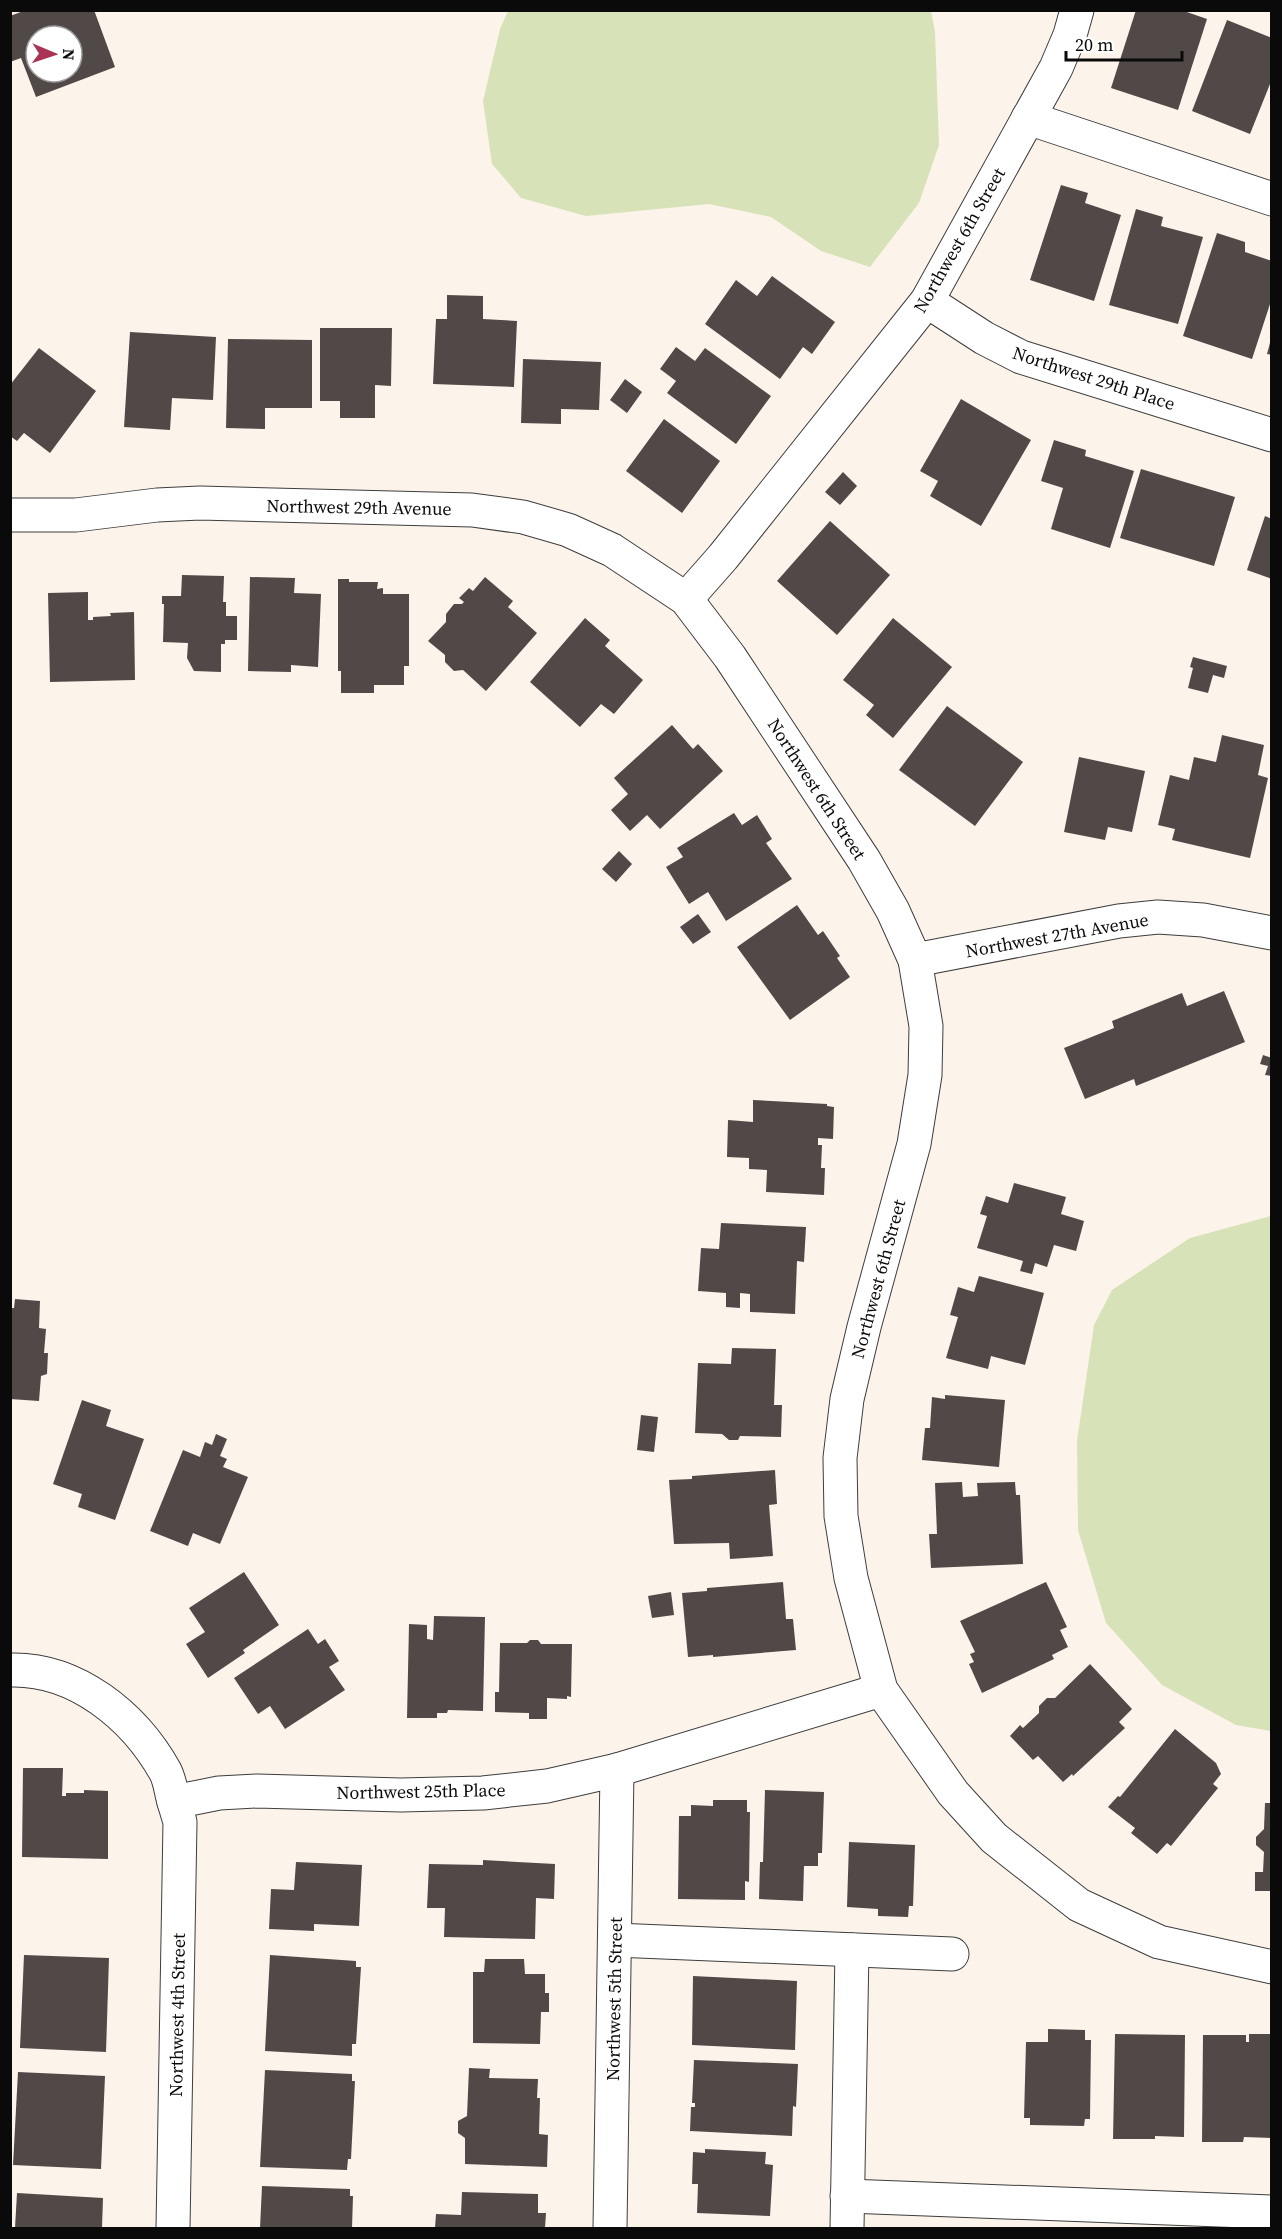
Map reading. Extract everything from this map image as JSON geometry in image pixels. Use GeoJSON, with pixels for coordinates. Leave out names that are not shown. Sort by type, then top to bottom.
{"type":"FeatureCollection","features":[{"type":"Feature","properties":{"kind":"street","name":"Northwest 6th Street"},"geometry":{"type":"LineString","coordinates":[[1077,10],[1071,35],[1056,68],[927,301],[723,557],[686,599],[730,657],[864,860],[893,911],[915,960],[926,1026],[925,1075],[914,1144],[869,1306],[847,1399],[840,1458],[840,1516],[851,1578],[881,1690],[953,1793],[987,1830],[1079,1905],[1159,1942],[1272,1967]]}},
{"type":"Feature","properties":{"kind":"street"},"geometry":{"type":"LineString","coordinates":[[1028,118],[1272,199]]}},
{"type":"Feature","properties":{"kind":"street","name":"Northwest 29th Place"},"geometry":{"type":"LineString","coordinates":[[927,301],[984,338],[1021,357],[1272,435]]}},
{"type":"Feature","properties":{"kind":"street","name":"Northwest 29th Avenue"},"geometry":{"type":"LineString","coordinates":[[10,515],[76,514],[157,505],[200,503],[472,510],[523,517],[568,530],[612,550],[686,599]]}},
{"type":"Feature","properties":{"kind":"street","name":"Northwest 27th Avenue"},"geometry":{"type":"LineString","coordinates":[[915,960],[1119,921],[1158,917],[1203,920],[1272,933]]}},
{"type":"Feature","properties":{"kind":"street"},"geometry":{"type":"LineString","coordinates":[[10,1670],[25,1669],[54,1676],[78,1685],[100,1699],[127,1721],[145,1742],[166,1773],[174,1802]]}},
{"type":"Feature","properties":{"kind":"street","name":"Northwest 25th Place"},"geometry":{"type":"LineString","coordinates":[[174,1802],[219,1793],[257,1791],[401,1795],[483,1793],[547,1786],[617,1770],[881,1690]]}},
{"type":"Feature","properties":{"kind":"street","name":"Northwest 5th Street"},"geometry":{"type":"LineString","coordinates":[[610,2229],[617,1770]]}},
{"type":"Feature","properties":{"kind":"street","name":"Northwest 4th Street"},"geometry":{"type":"LineString","coordinates":[[173,2229],[180,1822],[174,1802]]}},
{"type":"Feature","properties":{"kind":"street"},"geometry":{"type":"LineString","coordinates":[[615,1940],[952,1954]]}},
{"type":"Feature","properties":{"kind":"street"},"geometry":{"type":"LineString","coordinates":[[847,2229],[852,1950]]}},
{"type":"Feature","properties":{"kind":"street"},"geometry":{"type":"LineString","coordinates":[[847,2196],[1272,2212]]}},
{"type":"Feature","properties":{"kind":"green space"},"geometry":{"type":"Polygon","coordinates":[[[508,11],[931,11],[935,32],[939,145],[919,203],[870,267],[821,251],[771,217],[709,204],[586,216],[521,198],[492,164],[483,101],[500,29],[508,11]]]}},
{"type":"Feature","properties":{"kind":"green space"},"geometry":{"type":"Polygon","coordinates":[[[1272,1216],[1271,1731],[1236,1725],[1162,1685],[1106,1623],[1078,1530],[1077,1441],[1094,1325],[1112,1290],[1190,1238],[1272,1216]]]}},
{"type":"Feature","properties":{"kind":"building"},"geometry":{"type":"Polygon","coordinates":[[[26,10],[94,10],[115,67],[84,79],[84,24],[24,24],[24,66],[21,58],[10,62],[10,16],[26,10]]]}},
{"type":"Feature","properties":{"kind":"building"},"geometry":{"type":"Polygon","coordinates":[[[1136,10],[1181,10],[1207,19],[1178,110],[1111,88],[1136,10]]]}},
{"type":"Feature","properties":{"kind":"building"},"geometry":{"type":"Polygon","coordinates":[[[1227,20],[1272,38],[1272,79],[1250,134],[1192,111],[1227,20]]]}},
{"type":"Feature","properties":{"kind":"building"},"geometry":{"type":"Polygon","coordinates":[[[31,84],[70,84],[36,97],[31,84]]]}},
{"type":"Feature","properties":{"kind":"building"},"geometry":{"type":"Polygon","coordinates":[[[1061,185],[1088,193],[1085,203],[1121,215],[1094,301],[1030,280],[1061,185]]]}},
{"type":"Feature","properties":{"kind":"building"},"geometry":{"type":"Polygon","coordinates":[[[1136,209],[1163,217],[1161,226],[1203,237],[1178,324],[1109,305],[1136,209]]]}},
{"type":"Feature","properties":{"kind":"building"},"geometry":{"type":"Polygon","coordinates":[[[1217,233],[1245,242],[1245,252],[1272,261],[1272,298],[1252,359],[1183,336],[1217,233]]]}},
{"type":"Feature","properties":{"kind":"building"},"geometry":{"type":"Polygon","coordinates":[[[772,276],[835,322],[812,354],[803,347],[780,379],[705,324],[736,280],[757,296],[772,276]]]}},
{"type":"Feature","properties":{"kind":"building"},"geometry":{"type":"Polygon","coordinates":[[[447,295],[483,296],[483,319],[517,321],[514,387],[433,384],[436,319],[447,319],[447,295]]]}},
{"type":"Feature","properties":{"kind":"building"},"geometry":{"type":"Polygon","coordinates":[[[320,328],[392,328],[391,386],[375,385],[375,418],[340,418],[340,401],[320,401],[320,328]]]}},
{"type":"Feature","properties":{"kind":"building"},"geometry":{"type":"Polygon","coordinates":[[[130,332],[216,337],[213,400],[172,398],[170,430],[124,427],[130,332]]]}},
{"type":"Feature","properties":{"kind":"building"},"geometry":{"type":"Polygon","coordinates":[[[228,339],[312,340],[312,408],[265,408],[265,429],[226,428],[228,339]]]}},
{"type":"Feature","properties":{"kind":"building"},"geometry":{"type":"Polygon","coordinates":[[[1272,339],[1272,355],[1267,354],[1272,339]]]}},
{"type":"Feature","properties":{"kind":"building"},"geometry":{"type":"Polygon","coordinates":[[[676,347],[695,361],[705,348],[771,396],[736,444],[667,393],[676,381],[660,369],[676,347]]]}},
{"type":"Feature","properties":{"kind":"building"},"geometry":{"type":"Polygon","coordinates":[[[39,348],[96,391],[50,453],[24,433],[17,441],[10,436],[10,385],[39,348]]]}},
{"type":"Feature","properties":{"kind":"building"},"geometry":{"type":"Polygon","coordinates":[[[523,359],[601,362],[599,410],[561,409],[561,424],[521,423],[523,359]]]}},
{"type":"Feature","properties":{"kind":"building"},"geometry":{"type":"Polygon","coordinates":[[[625,379],[642,392],[627,413],[610,400],[625,379]]]}},
{"type":"Feature","properties":{"kind":"building"},"geometry":{"type":"Polygon","coordinates":[[[961,399],[1031,440],[981,526],[930,496],[938,481],[920,471],[961,399]]]}},
{"type":"Feature","properties":{"kind":"building"},"geometry":{"type":"Polygon","coordinates":[[[664,419],[720,461],[682,513],[626,471],[664,419]]]}},
{"type":"Feature","properties":{"kind":"building"},"geometry":{"type":"Polygon","coordinates":[[[1054,440],[1086,450],[1085,456],[1134,471],[1110,548],[1051,529],[1063,488],[1041,481],[1054,440]]]}},
{"type":"Feature","properties":{"kind":"building"},"geometry":{"type":"Polygon","coordinates":[[[1141,469],[1235,497],[1214,566],[1120,538],[1141,469]]]}},
{"type":"Feature","properties":{"kind":"building"},"geometry":{"type":"Polygon","coordinates":[[[843,472],[857,486],[840,505],[825,492],[843,472]]]}},
{"type":"Feature","properties":{"kind":"building"},"geometry":{"type":"Polygon","coordinates":[[[1265,516],[1272,519],[1272,579],[1247,570],[1265,516]]]}},
{"type":"Feature","properties":{"kind":"building"},"geometry":{"type":"Polygon","coordinates":[[[830,521],[890,575],[837,635],[777,581],[830,521]]]}},
{"type":"Feature","properties":{"kind":"building"},"geometry":{"type":"Polygon","coordinates":[[[182,575],[224,576],[223,602],[226,602],[226,616],[237,616],[237,640],[225,640],[225,644],[221,644],[221,672],[194,671],[187,658],[188,643],[163,642],[164,604],[162,604],[162,596],[181,596],[182,575]]]}},
{"type":"Feature","properties":{"kind":"building"},"geometry":{"type":"Polygon","coordinates":[[[250,577],[295,578],[294,593],[321,594],[318,667],[291,665],[291,672],[248,671],[250,577]]]}},
{"type":"Feature","properties":{"kind":"building"},"geometry":{"type":"Polygon","coordinates":[[[485,577],[513,601],[508,607],[537,633],[486,691],[463,670],[454,671],[445,662],[445,655],[428,641],[446,622],[446,614],[454,604],[464,602],[459,598],[469,588],[473,591],[485,577]]]}},
{"type":"Feature","properties":{"kind":"building"},"geometry":{"type":"Polygon","coordinates":[[[338,579],[349,579],[349,582],[378,582],[377,589],[383,588],[383,594],[409,594],[409,666],[404,666],[404,685],[374,685],[374,693],[341,693],[341,671],[338,671],[338,579]]]}},
{"type":"Feature","properties":{"kind":"building"},"geometry":{"type":"Polygon","coordinates":[[[88,592],[88,620],[93,620],[93,617],[111,616],[110,613],[134,612],[135,680],[50,682],[48,593],[88,592]]]}},
{"type":"Feature","properties":{"kind":"building"},"geometry":{"type":"Polygon","coordinates":[[[585,618],[610,640],[605,646],[643,680],[614,714],[601,704],[580,727],[530,682],[585,618]]]}},
{"type":"Feature","properties":{"kind":"building"},"geometry":{"type":"Polygon","coordinates":[[[893,618],[952,667],[893,738],[866,715],[874,705],[843,680],[893,618]]]}},
{"type":"Feature","properties":{"kind":"building"},"geometry":{"type":"Polygon","coordinates":[[[1193,657],[1227,666],[1224,678],[1213,675],[1208,693],[1188,688],[1193,657]]]}},
{"type":"Feature","properties":{"kind":"building"},"geometry":{"type":"Polygon","coordinates":[[[947,706],[1023,762],[975,826],[899,770],[947,706]]]}},
{"type":"Feature","properties":{"kind":"building"},"geometry":{"type":"Polygon","coordinates":[[[672,725],[693,749],[698,744],[723,771],[660,829],[647,815],[630,831],[611,810],[628,794],[614,778],[672,725]]]}},
{"type":"Feature","properties":{"kind":"building"},"geometry":{"type":"Polygon","coordinates":[[[1222,735],[1264,745],[1258,775],[1268,778],[1250,858],[1172,840],[1175,829],[1158,825],[1170,775],[1189,780],[1194,757],[1216,762],[1222,735]]]}},
{"type":"Feature","properties":{"kind":"building"},"geometry":{"type":"Polygon","coordinates":[[[1079,757],[1145,771],[1132,832],[1108,827],[1105,840],[1064,832],[1079,757]]]}},
{"type":"Feature","properties":{"kind":"building"},"geometry":{"type":"Polygon","coordinates":[[[734,813],[742,825],[757,815],[772,839],[766,843],[792,879],[726,921],[708,892],[689,904],[666,867],[683,857],[677,848],[734,813]]]}},
{"type":"Feature","properties":{"kind":"building"},"geometry":{"type":"Polygon","coordinates":[[[619,851],[632,864],[616,882],[602,869],[619,851]]]}},
{"type":"Feature","properties":{"kind":"building"},"geometry":{"type":"Polygon","coordinates":[[[797,905],[818,935],[823,931],[840,956],[837,958],[850,977],[790,1020],[737,947],[797,905]]]}},
{"type":"Feature","properties":{"kind":"building"},"geometry":{"type":"Polygon","coordinates":[[[698,914],[711,932],[693,944],[680,927],[698,914]]]}},
{"type":"Feature","properties":{"kind":"building"},"geometry":{"type":"Polygon","coordinates":[[[1224,991],[1245,1042],[1136,1086],[1134,1079],[1085,1099],[1064,1048],[1114,1028],[1112,1021],[1182,993],[1187,1006],[1224,991]]]}},
{"type":"Feature","properties":{"kind":"building"},"geometry":{"type":"Polygon","coordinates":[[[1263,1055],[1272,1058],[1272,1076],[1265,1075],[1268,1066],[1260,1064],[1263,1055]]]}},
{"type":"Feature","properties":{"kind":"building"},"geometry":{"type":"Polygon","coordinates":[[[753,1100],[827,1104],[827,1106],[834,1107],[833,1139],[818,1138],[818,1145],[822,1145],[821,1168],[825,1168],[824,1195],[766,1192],[767,1170],[749,1169],[749,1158],[727,1157],[728,1120],[753,1122],[753,1100]]]}},
{"type":"Feature","properties":{"kind":"building"},"geometry":{"type":"Polygon","coordinates":[[[1014,1183],[1066,1197],[1061,1214],[1084,1221],[1076,1251],[1054,1245],[1047,1267],[1035,1263],[1032,1274],[1020,1271],[1023,1261],[977,1248],[987,1216],[980,1214],[986,1196],[1008,1203],[1014,1183]]]}},
{"type":"Feature","properties":{"kind":"building"},"geometry":{"type":"Polygon","coordinates":[[[721,1223],[806,1227],[804,1262],[797,1261],[795,1314],[750,1312],[750,1294],[740,1293],[740,1308],[726,1307],[726,1293],[698,1291],[701,1248],[719,1249],[721,1223]]]}},
{"type":"Feature","properties":{"kind":"building"},"geometry":{"type":"Polygon","coordinates":[[[979,1276],[1044,1293],[1025,1365],[991,1356],[988,1369],[946,1358],[958,1317],[950,1315],[958,1287],[974,1292],[979,1276]]]}},
{"type":"Feature","properties":{"kind":"building"},"geometry":{"type":"Polygon","coordinates":[[[15,1299],[40,1301],[39,1328],[46,1329],[44,1353],[48,1353],[47,1374],[41,1376],[39,1401],[10,1399],[10,1308],[14,1308],[15,1299]]]}},
{"type":"Feature","properties":{"kind":"building"},"geometry":{"type":"Polygon","coordinates":[[[732,1348],[776,1349],[774,1405],[782,1405],[781,1437],[740,1436],[738,1440],[729,1440],[722,1434],[695,1433],[698,1363],[731,1364],[732,1348]]]}},
{"type":"Feature","properties":{"kind":"building"},"geometry":{"type":"Polygon","coordinates":[[[945,1395],[1005,1400],[999,1467],[922,1460],[925,1428],[930,1428],[932,1397],[945,1399],[945,1395]]]}},
{"type":"Feature","properties":{"kind":"building"},"geometry":{"type":"Polygon","coordinates":[[[82,1400],[111,1410],[106,1426],[144,1439],[115,1520],[78,1507],[82,1494],[53,1484],[82,1400]]]}},
{"type":"Feature","properties":{"kind":"building"},"geometry":{"type":"Polygon","coordinates":[[[641,1415],[658,1417],[654,1452],[637,1450],[641,1415]]]}},
{"type":"Feature","properties":{"kind":"building"},"geometry":{"type":"Polygon","coordinates":[[[216,1434],[227,1439],[220,1456],[227,1459],[223,1467],[248,1477],[220,1544],[193,1533],[188,1546],[150,1531],[183,1450],[200,1457],[205,1442],[212,1445],[216,1434]]]}},
{"type":"Feature","properties":{"kind":"building"},"geometry":{"type":"Polygon","coordinates":[[[775,1470],[777,1504],[769,1505],[773,1556],[730,1559],[729,1543],[674,1544],[669,1480],[692,1479],[692,1476],[775,1470]]]}},
{"type":"Feature","properties":{"kind":"building"},"geometry":{"type":"Polygon","coordinates":[[[962,1482],[963,1497],[978,1496],[977,1483],[1015,1482],[1016,1495],[1020,1495],[1023,1564],[931,1568],[929,1534],[937,1534],[935,1483],[962,1482]]]}},
{"type":"Feature","properties":{"kind":"building"},"geometry":{"type":"Polygon","coordinates":[[[244,1572],[279,1625],[243,1650],[245,1653],[208,1678],[186,1644],[205,1632],[189,1608],[244,1572]]]}},
{"type":"Feature","properties":{"kind":"building"},"geometry":{"type":"Polygon","coordinates":[[[783,1582],[786,1619],[793,1619],[796,1650],[688,1657],[682,1593],[707,1591],[707,1588],[783,1582]]]}},
{"type":"Feature","properties":{"kind":"building"},"geometry":{"type":"Polygon","coordinates":[[[1046,1582],[1067,1627],[1060,1630],[1068,1647],[1052,1655],[1054,1659],[982,1693],[969,1664],[974,1662],[970,1654],[975,1652],[960,1621],[1046,1582]]]}},
{"type":"Feature","properties":{"kind":"building"},"geometry":{"type":"Polygon","coordinates":[[[671,1592],[674,1615],[652,1618],[648,1596],[671,1592]]]}},
{"type":"Feature","properties":{"kind":"building"},"geometry":{"type":"Polygon","coordinates":[[[434,1616],[485,1617],[483,1711],[448,1710],[447,1713],[437,1713],[437,1718],[407,1718],[409,1624],[427,1625],[427,1639],[433,1640],[434,1616]]]}},
{"type":"Feature","properties":{"kind":"building"},"geometry":{"type":"Polygon","coordinates":[[[308,1629],[318,1644],[325,1639],[339,1661],[329,1667],[345,1690],[285,1729],[270,1706],[258,1714],[234,1678],[308,1629]]]}},
{"type":"Feature","properties":{"kind":"building"},"geometry":{"type":"Polygon","coordinates":[[[530,1640],[538,1640],[541,1644],[572,1644],[571,1697],[567,1696],[567,1699],[547,1698],[547,1719],[529,1719],[529,1713],[495,1712],[495,1692],[499,1692],[500,1643],[527,1643],[530,1640]]]}},
{"type":"Feature","properties":{"kind":"building"},"geometry":{"type":"Polygon","coordinates":[[[1090,1664],[1132,1709],[1119,1722],[1125,1728],[1073,1776],[1072,1774],[1063,1782],[1038,1756],[1033,1760],[1010,1736],[1020,1725],[1023,1728],[1039,1713],[1039,1706],[1047,1698],[1055,1698],[1090,1664]]]}},
{"type":"Feature","properties":{"kind":"building"},"geometry":{"type":"Polygon","coordinates":[[[1175,1729],[1216,1763],[1221,1774],[1213,1784],[1218,1788],[1171,1846],[1167,1843],[1157,1854],[1131,1833],[1135,1828],[1108,1807],[1118,1796],[1120,1797],[1175,1729]]]}},
{"type":"Feature","properties":{"kind":"building"},"geometry":{"type":"Polygon","coordinates":[[[23,1768],[63,1768],[62,1796],[66,1796],[66,1793],[84,1793],[84,1790],[108,1791],[108,1859],[22,1857],[23,1768]]]}},
{"type":"Feature","properties":{"kind":"building"},"geometry":{"type":"Polygon","coordinates":[[[765,1790],[824,1792],[822,1853],[818,1853],[818,1866],[804,1866],[803,1901],[759,1899],[760,1862],[763,1862],[765,1790]]]}},
{"type":"Feature","properties":{"kind":"building"},"geometry":{"type":"Polygon","coordinates":[[[713,1800],[747,1800],[747,1812],[750,1812],[749,1882],[745,1881],[745,1900],[678,1899],[679,1816],[691,1816],[691,1805],[713,1806],[713,1800]]]}},
{"type":"Feature","properties":{"kind":"building"},"geometry":{"type":"Polygon","coordinates":[[[1265,1803],[1272,1803],[1272,1891],[1255,1891],[1255,1872],[1263,1872],[1264,1852],[1256,1845],[1256,1837],[1264,1829],[1265,1803]]]}},
{"type":"Feature","properties":{"kind":"building"},"geometry":{"type":"Polygon","coordinates":[[[849,1842],[915,1845],[913,1906],[909,1906],[908,1917],[878,1916],[878,1909],[847,1907],[849,1842]]]}},
{"type":"Feature","properties":{"kind":"building"},"geometry":{"type":"Polygon","coordinates":[[[483,1860],[555,1864],[554,1899],[536,1898],[535,1939],[444,1937],[445,1908],[427,1908],[429,1864],[483,1865],[483,1860]]]}},
{"type":"Feature","properties":{"kind":"building"},"geometry":{"type":"Polygon","coordinates":[[[296,1862],[362,1865],[359,1926],[314,1924],[314,1931],[269,1929],[271,1889],[294,1890],[296,1862]]]}},
{"type":"Feature","properties":{"kind":"building"},"geometry":{"type":"Polygon","coordinates":[[[24,1955],[109,1958],[106,2052],[20,2048],[24,1955]]]}},
{"type":"Feature","properties":{"kind":"building"},"geometry":{"type":"Polygon","coordinates":[[[270,1955],[356,1961],[356,1967],[361,1967],[356,2044],[352,2044],[352,2056],[265,2051],[270,1955]]]}},
{"type":"Feature","properties":{"kind":"building"},"geometry":{"type":"Polygon","coordinates":[[[485,1959],[524,1959],[525,1974],[545,1974],[545,1993],[549,1993],[549,2012],[541,2012],[540,2044],[473,2043],[473,1972],[484,1972],[485,1959]]]}},
{"type":"Feature","properties":{"kind":"building"},"geometry":{"type":"Polygon","coordinates":[[[693,1976],[797,1981],[795,2050],[692,2045],[693,1976]]]}},
{"type":"Feature","properties":{"kind":"building"},"geometry":{"type":"Polygon","coordinates":[[[1048,2029],[1085,2030],[1085,2040],[1091,2040],[1090,2119],[1085,2119],[1084,2126],[1030,2125],[1030,2118],[1024,2118],[1026,2042],[1048,2042],[1048,2029]]]}},
{"type":"Feature","properties":{"kind":"building"},"geometry":{"type":"Polygon","coordinates":[[[1115,2034],[1185,2035],[1184,2137],[1155,2136],[1155,2139],[1113,2139],[1115,2034]]]}},
{"type":"Feature","properties":{"kind":"building"},"geometry":{"type":"Polygon","coordinates":[[[1249,2034],[1272,2034],[1272,2138],[1244,2137],[1243,2142],[1202,2142],[1203,2035],[1246,2035],[1246,2042],[1249,2042],[1249,2034]]]}},
{"type":"Feature","properties":{"kind":"building"},"geometry":{"type":"Polygon","coordinates":[[[694,2060],[798,2064],[792,2136],[690,2131],[691,2107],[695,2107],[695,2103],[692,2103],[694,2060]]]}},
{"type":"Feature","properties":{"kind":"building"},"geometry":{"type":"Polygon","coordinates":[[[469,2068],[490,2069],[489,2078],[538,2079],[539,2134],[548,2135],[547,2167],[465,2164],[465,2138],[458,2133],[458,2121],[467,2116],[469,2068]]]}},
{"type":"Feature","properties":{"kind":"building"},"geometry":{"type":"Polygon","coordinates":[[[265,2070],[352,2074],[352,2081],[355,2081],[351,2159],[348,2159],[347,2170],[260,2167],[265,2070]]]}},
{"type":"Feature","properties":{"kind":"building"},"geometry":{"type":"Polygon","coordinates":[[[18,2072],[105,2076],[101,2169],[13,2165],[18,2072]]]}},
{"type":"Feature","properties":{"kind":"building"},"geometry":{"type":"Polygon","coordinates":[[[705,2149],[766,2152],[765,2164],[773,2165],[770,2216],[697,2213],[698,2184],[692,2184],[693,2152],[705,2153],[705,2149]]]}},
{"type":"Feature","properties":{"kind":"building"},"geometry":{"type":"Polygon","coordinates":[[[262,2186],[350,2189],[350,2196],[353,2196],[352,2228],[260,2228],[262,2186]]]}},
{"type":"Feature","properties":{"kind":"building"},"geometry":{"type":"Polygon","coordinates":[[[462,2192],[538,2194],[538,2213],[546,2213],[545,2228],[435,2228],[436,2214],[461,2215],[462,2192]]]}},
{"type":"Feature","properties":{"kind":"building"},"geometry":{"type":"Polygon","coordinates":[[[17,2193],[103,2198],[102,2228],[15,2228],[17,2193]]]}}]}
